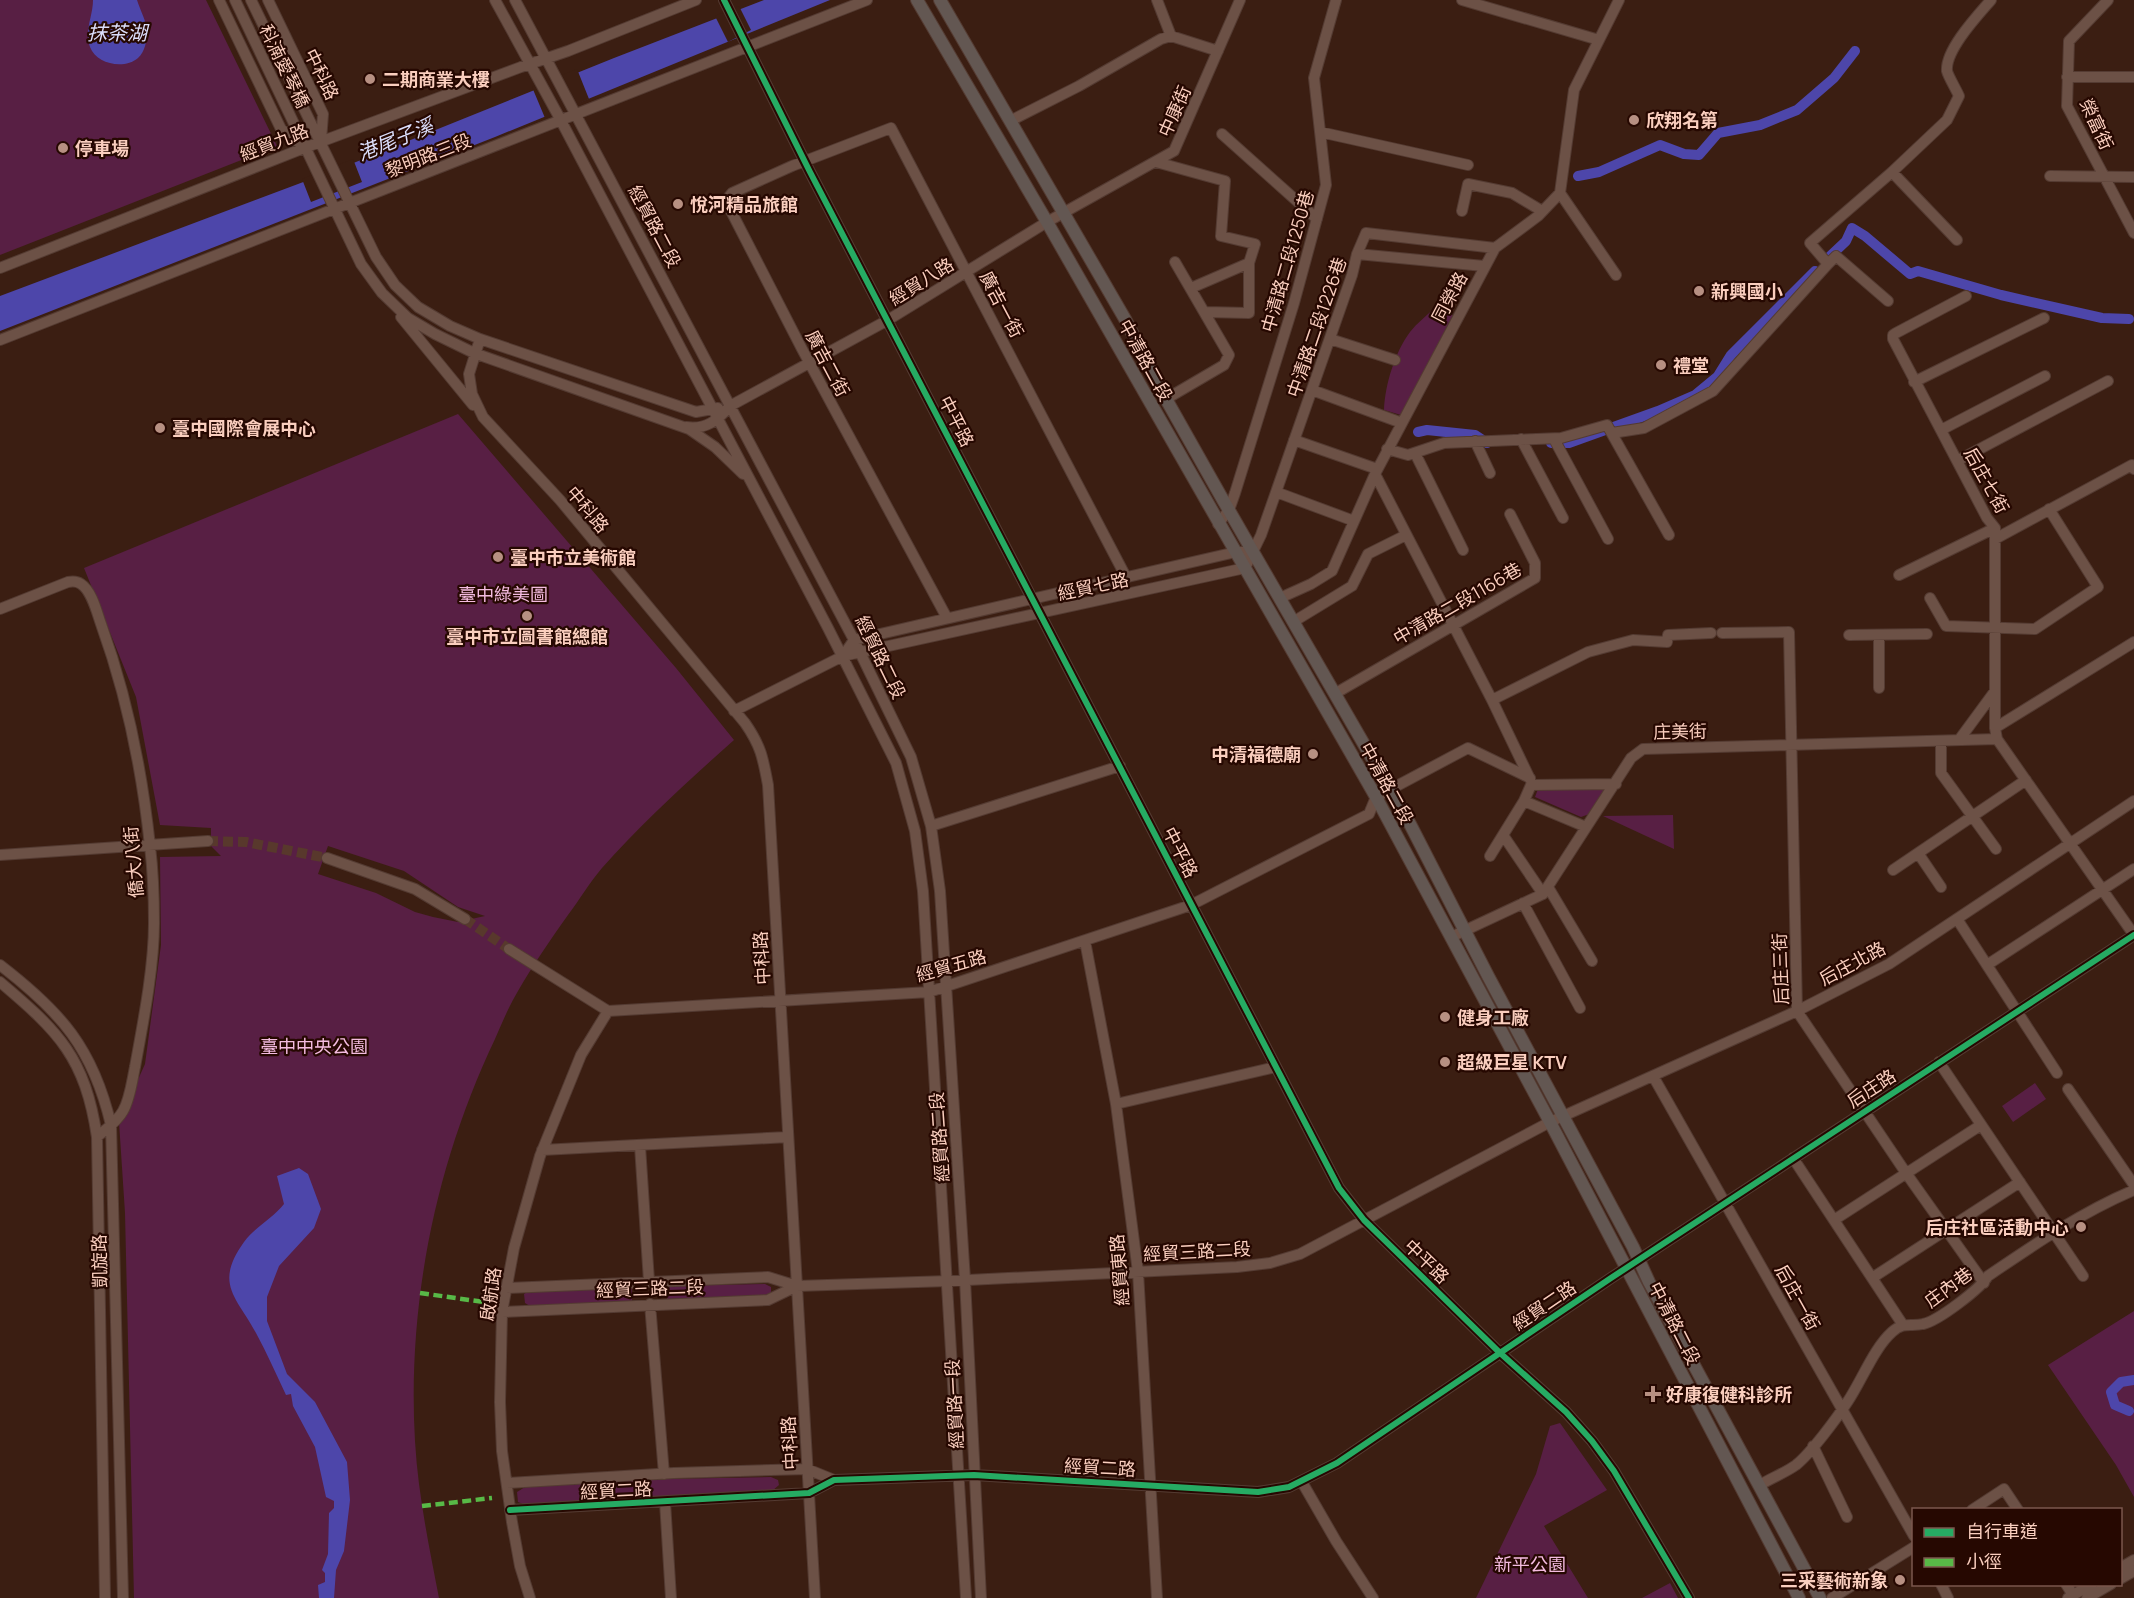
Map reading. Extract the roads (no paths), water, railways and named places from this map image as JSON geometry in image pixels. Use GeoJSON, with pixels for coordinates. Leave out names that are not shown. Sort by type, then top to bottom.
{"type":"FeatureCollection","features":[{"type":"Feature","properties":{"kind":"main road","name":"中清路二段"},"geometry":{"type":"LineString","coordinates":[[917,0],[1047,222],[1376,797],[1550,1122],[1799,1598]]}},
{"type":"Feature","properties":{"kind":"main road","name":"中清路二段"},"geometry":{"type":"LineString","coordinates":[[940,0],[1125,319],[1166,399],[1391,790],[1564,1116],[1649,1282],[1820,1598]]}},
{"type":"Feature","properties":{"kind":"street","name":"中科路"},"geometry":{"type":"LineString","coordinates":[[219,0],[281,129],[306,152],[361,264],[382,293],[483,417],[560,500],[758,742],[768,785],[815,1598]]}},
{"type":"Feature","properties":{"kind":"street","name":"科湳愛琴橋"},"geometry":{"type":"LineString","coordinates":[[235,0],[306,152]]}},
{"type":"Feature","properties":{"kind":"street","name":"科湳愛琴橋"},"geometry":{"type":"LineString","coordinates":[[251,0],[324,146]]}},
{"type":"Feature","properties":{"kind":"street","name":"中科路"},"geometry":{"type":"LineString","coordinates":[[268,0],[323,114],[324,146],[376,257],[395,285],[418,308],[480,339],[470,367],[469,383],[483,417]]}},
{"type":"Feature","properties":{"kind":"street"},"geometry":{"type":"LineString","coordinates":[[495,0],[530,63]]}},
{"type":"Feature","properties":{"kind":"street"},"geometry":{"type":"LineString","coordinates":[[515,0],[546,58]]}},
{"type":"Feature","properties":{"kind":"street","name":"經貿九路"},"geometry":{"type":"LineString","coordinates":[[0,267],[324,146],[530,63],[696,0]]}},
{"type":"Feature","properties":{"kind":"street","name":"中平路"},"geometry":{"type":"LineString","coordinates":[[724,0],[805,161],[1339,1188],[1364,1220],[1499,1352],[1566,1412],[1592,1441],[1614,1471],[1689,1598]]}},
{"type":"Feature","properties":{"kind":"street","name":"黎明路三段"},"geometry":{"type":"LineString","coordinates":[[0,340],[350,203],[575,109],[746,42],[867,0]]}},
{"type":"Feature","properties":{"kind":"street"},"geometry":{"type":"LineString","coordinates":[[1157,0],[1171,36]]}},
{"type":"Feature","properties":{"kind":"street","name":"中康街"},"geometry":{"type":"LineString","coordinates":[[1063,213],[1174,151],[1240,0]]}},
{"type":"Feature","properties":{"kind":"street","name":"中清路二段1250巷"},"geometry":{"type":"LineString","coordinates":[[1218,524],[1229,510],[1293,303],[1326,185],[1314,78],[1336,0]]}},
{"type":"Feature","properties":{"kind":"street"},"geometry":{"type":"LineString","coordinates":[[1462,0],[1599,40]]}},
{"type":"Feature","properties":{"kind":"street"},"geometry":{"type":"LineString","coordinates":[[1616,275],[1560,193],[1574,90],[1619,0]]}},
{"type":"Feature","properties":{"kind":"street"},"geometry":{"type":"LineString","coordinates":[[1828,264],[1810,243],[1892,172],[1947,120],[1959,96],[1952,79],[1947,74],[1947,67],[1965,29],[1991,0]]}},
{"type":"Feature","properties":{"kind":"street","name":"榮富街"},"geometry":{"type":"LineString","coordinates":[[2108,0],[2069,41],[2067,106],[2134,233]]}},
{"type":"Feature","properties":{"kind":"street"},"geometry":{"type":"LineString","coordinates":[[1010,122],[1161,39],[1171,36],[1218,51]]}},
{"type":"Feature","properties":{"kind":"street","name":"經貿路二段"},"geometry":{"type":"LineString","coordinates":[[546,58],[854,640],[911,757],[931,826],[940,891],[965,1280]]}},
{"type":"Feature","properties":{"kind":"street","name":"經貿路二段"},"geometry":{"type":"LineString","coordinates":[[530,63],[843,656],[896,763],[915,831],[923,891],[948,1281]]}},
{"type":"Feature","properties":{"kind":"street"},"geometry":{"type":"LineString","coordinates":[[2067,77],[2134,77]]}},
{"type":"Feature","properties":{"kind":"street","name":"廣吉一街"},"geometry":{"type":"LineString","coordinates":[[805,161],[891,128],[1126,577]]}},
{"type":"Feature","properties":{"kind":"street"},"geometry":{"type":"LineString","coordinates":[[1320,132],[1468,165]]}},
{"type":"Feature","properties":{"kind":"street"},"geometry":{"type":"LineString","coordinates":[[1222,134],[1317,219]]}},
{"type":"Feature","properties":{"kind":"street","name":"廣吉二街"},"geometry":{"type":"LineString","coordinates":[[805,161],[732,193],[727,199],[731,211],[810,364],[947,618]]}},
{"type":"Feature","properties":{"kind":"street"},"geometry":{"type":"LineString","coordinates":[[1156,162],[1225,181],[1221,236],[1255,244],[1249,263],[1249,313],[1205,312]]}},
{"type":"Feature","properties":{"kind":"street"},"geometry":{"type":"LineString","coordinates":[[1892,172],[1957,240]]}},
{"type":"Feature","properties":{"kind":"street"},"geometry":{"type":"LineString","coordinates":[[2050,176],[2134,177]]}},
{"type":"Feature","properties":{"kind":"street"},"geometry":{"type":"LineString","coordinates":[[1462,211],[1468,184],[1512,193],[1542,211]]}},
{"type":"Feature","properties":{"kind":"street","name":"同榮路"},"geometry":{"type":"LineString","coordinates":[[1280,598],[1311,584],[1332,571],[1376,472],[1484,266],[1495,248],[1542,211],[1560,193]]}},
{"type":"Feature","properties":{"kind":"street","name":"經貿八路"},"geometry":{"type":"LineString","coordinates":[[480,339],[696,412],[704,412],[730,406],[888,321],[1063,213]]}},
{"type":"Feature","properties":{"kind":"street","name":"中清路二段1226巷"},"geometry":{"type":"LineString","coordinates":[[1253,552],[1261,535],[1366,233],[1495,248]]}},
{"type":"Feature","properties":{"kind":"street"},"geometry":{"type":"LineString","coordinates":[[1357,254],[1484,266]]}},
{"type":"Feature","properties":{"kind":"street"},"geometry":{"type":"LineString","coordinates":[[1388,449],[1408,455],[1444,443],[1554,439],[1610,429],[1644,428],[1713,391],[1836,256],[1888,302]]}},
{"type":"Feature","properties":{"kind":"street"},"geometry":{"type":"LineString","coordinates":[[1166,399],[1224,365],[1229,354],[1175,262]]}},
{"type":"Feature","properties":{"kind":"street"},"geometry":{"type":"LineString","coordinates":[[1191,288],[1249,263]]}},
{"type":"Feature","properties":{"kind":"street","name":"中科路"},"geometry":{"type":"LineString","coordinates":[[382,293],[408,318],[474,353]]}},
{"type":"Feature","properties":{"kind":"street","name":"后庄七街"},"geometry":{"type":"LineString","coordinates":[[1966,296],[1893,335],[1893,339],[1995,533],[1996,734]]}},
{"type":"Feature","properties":{"kind":"street"},"geometry":{"type":"LineString","coordinates":[[1914,382],[2044,318]]}},
{"type":"Feature","properties":{"kind":"street"},"geometry":{"type":"LineString","coordinates":[[1330,339],[1395,360]]}},
{"type":"Feature","properties":{"kind":"street"},"geometry":{"type":"LineString","coordinates":[[474,353],[683,426],[699,428],[718,420]]}},
{"type":"Feature","properties":{"kind":"street"},"geometry":{"type":"LineString","coordinates":[[1941,430],[2045,376]]}},
{"type":"Feature","properties":{"kind":"street"},"geometry":{"type":"LineString","coordinates":[[1957,460],[2108,381]]}},
{"type":"Feature","properties":{"kind":"street"},"geometry":{"type":"LineString","coordinates":[[1312,390],[1402,423]]}},
{"type":"Feature","properties":{"kind":"street","name":"經貿八路"},"geometry":{"type":"LineString","coordinates":[[718,420],[730,406]]}},
{"type":"Feature","properties":{"kind":"street"},"geometry":{"type":"LineString","coordinates":[[683,426],[714,447],[752,483]]}},
{"type":"Feature","properties":{"kind":"street"},"geometry":{"type":"LineString","coordinates":[[1610,429],[1669,535]]}},
{"type":"Feature","properties":{"kind":"street"},"geometry":{"type":"LineString","coordinates":[[1521,439],[1563,518]]}},
{"type":"Feature","properties":{"kind":"street"},"geometry":{"type":"LineString","coordinates":[[1554,439],[1608,539]]}},
{"type":"Feature","properties":{"kind":"street"},"geometry":{"type":"LineString","coordinates":[[1294,440],[1376,472],[1406,535],[1492,700],[1530,781],[1524,801],[1490,856]]}},
{"type":"Feature","properties":{"kind":"street"},"geometry":{"type":"LineString","coordinates":[[1475,441],[1490,473]]}},
{"type":"Feature","properties":{"kind":"street"},"geometry":{"type":"LineString","coordinates":[[1414,453],[1463,550]]}},
{"type":"Feature","properties":{"kind":"street"},"geometry":{"type":"LineString","coordinates":[[1899,575],[2049,509],[2132,465],[2134,469]]}},
{"type":"Feature","properties":{"kind":"street"},"geometry":{"type":"LineString","coordinates":[[1276,492],[1354,521]]}},
{"type":"Feature","properties":{"kind":"street"},"geometry":{"type":"LineString","coordinates":[[1930,598],[1946,626],[2035,629],[2098,587],[2049,509]]}},
{"type":"Feature","properties":{"kind":"street","name":"中清路二段1166巷"},"geometry":{"type":"LineString","coordinates":[[1335,693],[1535,578],[1535,562],[1510,514]]}},
{"type":"Feature","properties":{"kind":"street"},"geometry":{"type":"LineString","coordinates":[[1293,622],[1352,586],[1368,554],[1406,535]]}},
{"type":"Feature","properties":{"kind":"street","name":"經貿七路"},"geometry":{"type":"LineString","coordinates":[[843,656],[854,640],[1236,552],[1253,552]]}},
{"type":"Feature","properties":{"kind":"street"},"geometry":{"type":"LineString","coordinates":[[1245,568],[1253,552]]}},
{"type":"Feature","properties":{"kind":"street","name":"經貿七路"},"geometry":{"type":"LineString","coordinates":[[734,711],[843,656],[1245,568]]}},
{"type":"Feature","properties":{"kind":"street","name":"僑大八街"},"geometry":{"type":"LineString","coordinates":[[0,609],[68,582],[79,583],[85,588],[96,611],[125,697],[138,762],[150,845],[154,926],[146,1003],[123,1112],[97,1137]]}},
{"type":"Feature","properties":{"kind":"street","name":"后庄三街"},"geometry":{"type":"LineString","coordinates":[[1492,700],[1588,652],[1633,640],[1667,642],[1668,635],[1789,632],[1797,1011],[1863,1111],[1984,1283]]}},
{"type":"Feature","properties":{"kind":"street"},"geometry":{"type":"LineString","coordinates":[[1850,635],[1928,634]]}},
{"type":"Feature","properties":{"kind":"street"},"geometry":{"type":"LineString","coordinates":[[1879,635],[1879,688]]}},
{"type":"Feature","properties":{"kind":"street"},"geometry":{"type":"LineString","coordinates":[[2134,642],[1996,734],[2134,935]]}},
{"type":"Feature","properties":{"kind":"street"},"geometry":{"type":"LineString","coordinates":[[1959,740],[1995,690]]}},
{"type":"Feature","properties":{"kind":"street","name":"庄美街"},"geometry":{"type":"LineString","coordinates":[[1545,891],[1631,758],[1642,749],[1941,741],[1996,734]]}},
{"type":"Feature","properties":{"kind":"street"},"geometry":{"type":"LineString","coordinates":[[1941,741],[1941,773],[1996,849]]}},
{"type":"Feature","properties":{"kind":"street"},"geometry":{"type":"LineString","coordinates":[[1376,797],[1468,748],[1530,781],[1616,784]]}},
{"type":"Feature","properties":{"kind":"street"},"geometry":{"type":"LineString","coordinates":[[931,826],[1120,766]]}},
{"type":"Feature","properties":{"kind":"street"},"geometry":{"type":"LineString","coordinates":[[1893,870],[2026,780]]}},
{"type":"Feature","properties":{"kind":"street","name":"經貿五路"},"geometry":{"type":"LineString","coordinates":[[608,1011],[929,992],[1191,905],[1369,814],[1376,797]]}},
{"type":"Feature","properties":{"kind":"street"},"geometry":{"type":"LineString","coordinates":[[1524,801],[1586,827]]}},
{"type":"Feature","properties":{"kind":"street","name":"后庄北路"},"geometry":{"type":"LineString","coordinates":[[1564,1116],[1797,1011],[1889,964],[2134,801]]}},
{"type":"Feature","properties":{"kind":"street"},"geometry":{"type":"LineString","coordinates":[[1503,835],[1545,891],[1592,961]]}},
{"type":"Feature","properties":{"kind":"street"},"geometry":{"type":"LineString","coordinates":[[0,855],[208,841]]}},
{"type":"Feature","properties":{"kind":"street"},"geometry":{"type":"LineString","coordinates":[[1918,853],[1941,887]]}},
{"type":"Feature","properties":{"kind":"street"},"geometry":{"type":"LineString","coordinates":[[327,858],[415,889],[465,919]]}},
{"type":"Feature","properties":{"kind":"street"},"geometry":{"type":"LineString","coordinates":[[1987,965],[2134,870]]}},
{"type":"Feature","properties":{"kind":"street"},"geometry":{"type":"LineString","coordinates":[[1451,937],[1545,891]]}},
{"type":"Feature","properties":{"kind":"street"},"geometry":{"type":"LineString","coordinates":[[1523,903],[1580,1008]]}},
{"type":"Feature","properties":{"kind":"street"},"geometry":{"type":"LineString","coordinates":[[1957,919],[2057,1073]]}},
{"type":"Feature","properties":{"kind":"street","name":"后庄路"},"geometry":{"type":"LineString","coordinates":[[1626,1268],[2134,935]]}},
{"type":"Feature","properties":{"kind":"street","name":"經貿東路"},"geometry":{"type":"LineString","coordinates":[[1085,942],[1116,1104],[1138,1272],[1157,1598]]}},
{"type":"Feature","properties":{"kind":"street"},"geometry":{"type":"LineString","coordinates":[[510,949],[608,1011]]}},
{"type":"Feature","properties":{"kind":"street","name":"凱旋路"},"geometry":{"type":"LineString","coordinates":[[0,965],[29,987],[60,1018],[76,1039],[92,1064],[107,1106],[111,1125],[123,1598]]}},
{"type":"Feature","properties":{"kind":"street","name":"凱旋路"},"geometry":{"type":"LineString","coordinates":[[0,982],[53,1030],[67,1047],[85,1083],[93,1111],[97,1137],[105,1598]]}},
{"type":"Feature","properties":{"kind":"street","name":"啟航路"},"geometry":{"type":"LineString","coordinates":[[530,1598],[520,1566],[502,1451],[500,1402],[502,1311],[514,1248],[542,1150],[581,1055],[608,1011]]}},
{"type":"Feature","properties":{"kind":"street"},"geometry":{"type":"LineString","coordinates":[[1939,1062],[2083,1276]]}},
{"type":"Feature","properties":{"kind":"street"},"geometry":{"type":"LineString","coordinates":[[1116,1104],[1276,1067]]}},
{"type":"Feature","properties":{"kind":"street","name":"后庄一街"},"geometry":{"type":"LineString","coordinates":[[1653,1076],[1912,1532]]}},
{"type":"Feature","properties":{"kind":"street"},"geometry":{"type":"LineString","coordinates":[[2068,1089],[2134,1185]]}},
{"type":"Feature","properties":{"kind":"street","name":"經貿三路二段"},"geometry":{"type":"LineString","coordinates":[[506,1288],[768,1277],[797,1286],[1138,1272],[1270,1263],[1300,1254],[1564,1116]]}},
{"type":"Feature","properties":{"kind":"street"},"geometry":{"type":"LineString","coordinates":[[1834,1220],[1981,1125]]}},
{"type":"Feature","properties":{"kind":"street"},"geometry":{"type":"LineString","coordinates":[[542,1150],[788,1137]]}},
{"type":"Feature","properties":{"kind":"street"},"geometry":{"type":"LineString","coordinates":[[640,1146],[649,1281]]}},
{"type":"Feature","properties":{"kind":"street"},"geometry":{"type":"LineString","coordinates":[[1793,1158],[1903,1325]]}},
{"type":"Feature","properties":{"kind":"street"},"geometry":{"type":"LineString","coordinates":[[1872,1278],[2020,1182]]}},
{"type":"Feature","properties":{"kind":"street","name":"庄內巷"},"geometry":{"type":"LineString","coordinates":[[1760,1485],[1797,1464],[1813,1446],[1842,1409],[1882,1342],[1896,1328],[1903,1325],[1924,1324],[1951,1308],[1984,1283],[1988,1276],[2054,1232],[2110,1200],[2134,1190]]}},
{"type":"Feature","properties":{"kind":"street","name":"經貿二路"},"geometry":{"type":"LineString","coordinates":[[507,1483],[807,1469],[834,1480],[974,1475],[1258,1492],[1289,1487],[1337,1463],[1626,1268]]}},
{"type":"Feature","properties":{"kind":"street","name":"經貿路一段"},"geometry":{"type":"LineString","coordinates":[[965,1280],[981,1598]]}},
{"type":"Feature","properties":{"kind":"street","name":"經貿路一段"},"geometry":{"type":"LineString","coordinates":[[948,1281],[966,1598]]}},
{"type":"Feature","properties":{"kind":"street","name":"經貿三路二段"},"geometry":{"type":"LineString","coordinates":[[502,1311],[768,1300],[797,1286]]}},
{"type":"Feature","properties":{"kind":"street"},"geometry":{"type":"LineString","coordinates":[[650,1304],[664,1474]]}},
{"type":"Feature","properties":{"kind":"street"},"geometry":{"type":"LineString","coordinates":[[1813,1446],[1847,1517]]}},
{"type":"Feature","properties":{"kind":"street","name":"經貿二路"},"geometry":{"type":"LineString","coordinates":[[510,1510],[809,1493],[834,1480]]}},
{"type":"Feature","properties":{"kind":"street"},"geometry":{"type":"LineString","coordinates":[[1302,1482],[1373,1598]]}},
{"type":"Feature","properties":{"kind":"street"},"geometry":{"type":"LineString","coordinates":[[1974,1508],[2004,1489],[2017,1508]]}},
{"type":"Feature","properties":{"kind":"street"},"geometry":{"type":"LineString","coordinates":[[665,1502],[670,1598]]}},
{"type":"Feature","properties":{"kind":"street"},"geometry":{"type":"LineString","coordinates":[[1833,1598],[1912,1548]]}},
{"type":"Feature","properties":{"kind":"street"},"geometry":{"type":"LineString","coordinates":[[2070,1597],[2089,1586]]}},
{"type":"Feature","properties":{"kind":"street"},"geometry":{"type":"LineString","coordinates":[[2087,1598],[2108,1586]]}},
{"type":"Feature","properties":{"kind":"water","name":"抹茶湖"},"geometry":{"type":"Polygon","coordinates":[[[93,0],[137,0],[147,28],[144,49],[138,58],[132,62],[118,64],[104,61],[93,53],[88,41],[88,29],[93,0]]]}},
{"type":"Feature","properties":{"kind":"water"},"geometry":{"type":"Polygon","coordinates":[[[764,0],[830,0],[495,137],[0,331],[0,296],[346,166],[764,0]]]}},
{"type":"Feature","properties":{"kind":"water"},"geometry":{"type":"Polygon","coordinates":[[[299,1168],[308,1174],[321,1209],[314,1228],[279,1266],[267,1297],[267,1321],[287,1374],[315,1402],[347,1462],[350,1500],[344,1551],[336,1570],[334,1598],[319,1598],[318,1585],[325,1582],[325,1573],[322,1570],[328,1554],[329,1513],[334,1508],[334,1501],[326,1497],[315,1447],[293,1406],[291,1394],[286,1395],[231,1289],[229,1279],[235,1256],[244,1242],[284,1204],[277,1176],[299,1168]]]}},
{"type":"Feature","properties":{"kind":"waterway"},"geometry":{"type":"LineString","coordinates":[[1578,176],[1599,172],[1660,145],[1684,154],[1699,155],[1718,133],[1760,125],[1797,110],[1834,78],[1855,51]]}},
{"type":"Feature","properties":{"kind":"waterway"},"geometry":{"type":"LineString","coordinates":[[1826,260],[1846,241],[1852,228],[1865,236],[1910,274],[1918,271],[2001,295],[2102,318],[2129,319]]}},
{"type":"Feature","properties":{"kind":"waterway"},"geometry":{"type":"LineString","coordinates":[[1551,443],[1569,443],[1695,395],[1718,376],[1731,355],[1815,271]]}},
{"type":"Feature","properties":{"kind":"waterway"},"geometry":{"type":"LineString","coordinates":[[1418,432],[1427,430],[1475,435],[1487,443]]}},
{"type":"Feature","properties":{"kind":"waterway"},"geometry":{"type":"LineString","coordinates":[[2129,1411],[2115,1405],[2111,1392],[2121,1382],[2134,1380]]}},
{"type":"Feature","properties":{"kind":"tunnel"},"geometry":{"type":"LineString","coordinates":[[208,841],[246,842],[327,858]]}},
{"type":"Feature","properties":{"kind":"tunnel"},"geometry":{"type":"LineString","coordinates":[[465,919],[509,949]]}},
{"type":"Feature","properties":{"kind":"place","name":"二期商業大樓"},"geometry":{"type":"Point","coordinates":[370,79]}},
{"type":"Feature","properties":{"kind":"place","name":"欣翔名第"},"geometry":{"type":"Point","coordinates":[1634,120]}},
{"type":"Feature","properties":{"kind":"place","name":"停車場"},"geometry":{"type":"Point","coordinates":[63,148]}},
{"type":"Feature","properties":{"kind":"place","name":"悅河精品旅館"},"geometry":{"type":"Point","coordinates":[678,204]}},
{"type":"Feature","properties":{"kind":"place","name":"新興國小"},"geometry":{"type":"Point","coordinates":[1699,291]}},
{"type":"Feature","properties":{"kind":"place","name":"禮堂"},"geometry":{"type":"Point","coordinates":[1661,365]}},
{"type":"Feature","properties":{"kind":"place","name":"臺中國際會展中心"},"geometry":{"type":"Point","coordinates":[160,428]}},
{"type":"Feature","properties":{"kind":"place","name":"臺中市立美術館"},"geometry":{"type":"Point","coordinates":[498,557]}},
{"type":"Feature","properties":{"kind":"place","name":"臺中市立圖書館總館"},"geometry":{"type":"Point","coordinates":[527,616]}},
{"type":"Feature","properties":{"kind":"place","name":"中清福德廟"},"geometry":{"type":"Point","coordinates":[1313,754]}},
{"type":"Feature","properties":{"kind":"place","name":"健身工廠"},"geometry":{"type":"Point","coordinates":[1445,1017]}},
{"type":"Feature","properties":{"kind":"place","name":"超級巨星 KTV"},"geometry":{"type":"Point","coordinates":[1445,1062]}},
{"type":"Feature","properties":{"kind":"place","name":"后庄社區活動中心"},"geometry":{"type":"Point","coordinates":[2081,1227]}},
{"type":"Feature","properties":{"kind":"place","name":"好康復健科診所"},"geometry":{"type":"Point","coordinates":[1653,1394]}},
{"type":"Feature","properties":{"kind":"place","name":"三采藝術新象"},"geometry":{"type":"Point","coordinates":[1900,1580]}},
{"type":"Feature","properties":{"kind":"water label","name":"港尾子溪"},"geometry":{"type":"Point","coordinates":[395,139]}},
{"type":"Feature","properties":{"kind":"park label","name":"臺中綠美圖"},"geometry":{"type":"Point","coordinates":[503,594]}},
{"type":"Feature","properties":{"kind":"park label","name":"臺中中央公園"},"geometry":{"type":"Point","coordinates":[314,1046]}},
{"type":"Feature","properties":{"kind":"park label","name":"新平公園"},"geometry":{"type":"Point","coordinates":[1530,1564]}}]}
